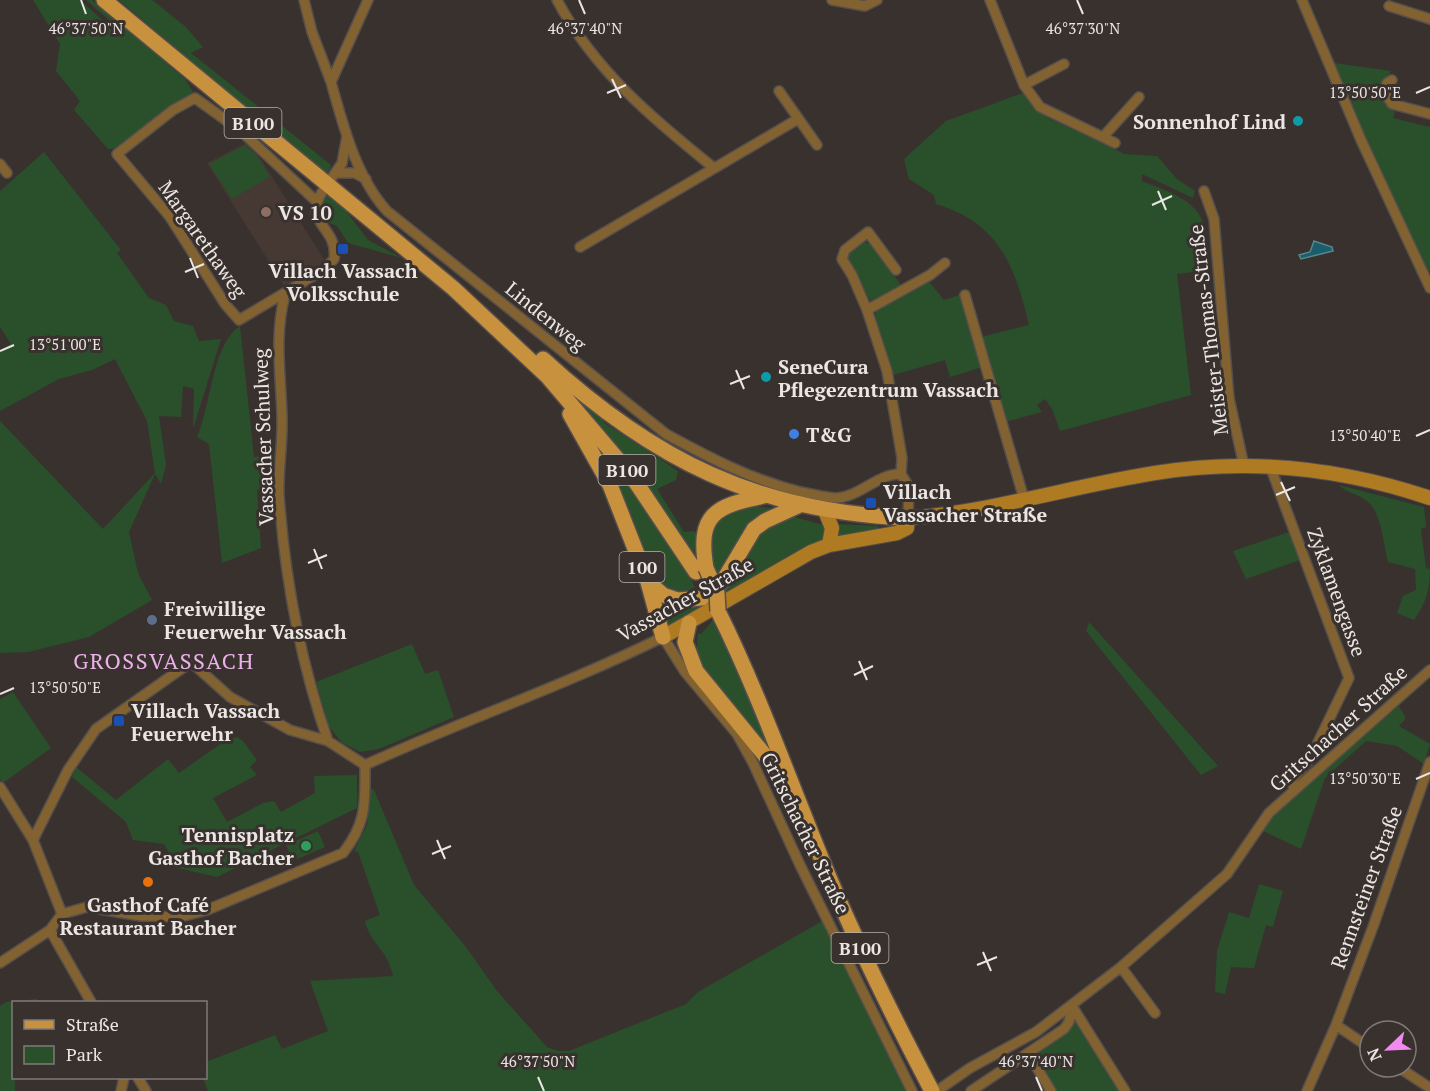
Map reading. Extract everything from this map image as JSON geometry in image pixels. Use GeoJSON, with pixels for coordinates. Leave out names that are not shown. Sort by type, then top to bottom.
{"type":"FeatureCollection","features":[{"type":"Feature","properties":{"kind":"main road","name":"B100"},"geometry":{"type":"LineString","coordinates":[[104,0],[478,310],[547,376],[631,475],[717,593],[718,611],[875,984],[932,1091]]}},
{"type":"Feature","properties":{"kind":"main road"},"geometry":{"type":"LineString","coordinates":[[478,310],[497,316],[561,375],[605,410],[648,442],[684,463],[764,496],[825,511],[908,518],[970,511],[1155,473],[1244,466],[1270,466],[1361,478],[1430,498]]}},
{"type":"Feature","properties":{"kind":"main road","name":"100"},"geometry":{"type":"LineString","coordinates":[[547,376],[553,394],[574,418],[610,485],[648,582],[663,637]]}},
{"type":"Feature","properties":{"kind":"main road"},"geometry":{"type":"LineString","coordinates":[[701,570],[703,540],[707,524],[715,513],[726,505],[764,496]]}},
{"type":"Feature","properties":{"kind":"main road","name":"100"},"geometry":{"type":"LineString","coordinates":[[648,582],[663,595],[678,600],[702,598],[723,581],[754,529],[765,521],[800,505]]}},
{"type":"Feature","properties":{"kind":"main road"},"geometry":{"type":"LineString","coordinates":[[825,511],[832,528],[829,545]]}},
{"type":"Feature","properties":{"kind":"main road","name":"Vassacher Straße"},"geometry":{"type":"LineString","coordinates":[[663,637],[794,560],[829,545],[897,533],[907,528],[908,518]]}},
{"type":"Feature","properties":{"kind":"main road"},"geometry":{"type":"LineString","coordinates":[[689,623],[685,642],[696,671],[795,794]]}},
{"type":"Feature","properties":{"kind":"street","name":"Lindenweg"},"geometry":{"type":"LineString","coordinates":[[304,0],[312,32],[347,134],[374,195],[387,211],[666,434],[764,483],[826,497],[846,496],[892,474],[901,474]]}},
{"type":"Feature","properties":{"kind":"street"},"geometry":{"type":"LineString","coordinates":[[331,82],[368,0]]}},
{"type":"Feature","properties":{"kind":"street"},"geometry":{"type":"LineString","coordinates":[[558,0],[578,36],[626,92],[649,115],[714,168]]}},
{"type":"Feature","properties":{"kind":"street"},"geometry":{"type":"LineString","coordinates":[[832,0],[865,6],[877,0]]}},
{"type":"Feature","properties":{"kind":"street"},"geometry":{"type":"LineString","coordinates":[[990,0],[1024,85],[1040,107],[1115,143]]}},
{"type":"Feature","properties":{"kind":"street"},"geometry":{"type":"LineString","coordinates":[[1302,0],[1370,159],[1430,288]]}},
{"type":"Feature","properties":{"kind":"street"},"geometry":{"type":"LineString","coordinates":[[1389,6],[1430,19]]}},
{"type":"Feature","properties":{"kind":"street"},"geometry":{"type":"LineString","coordinates":[[1024,85],[1064,64]]}},
{"type":"Feature","properties":{"kind":"street"},"geometry":{"type":"LineString","coordinates":[[1392,80],[1387,83],[1384,91],[1392,104],[1430,114]]}},
{"type":"Feature","properties":{"kind":"street"},"geometry":{"type":"LineString","coordinates":[[779,92],[818,145]]}},
{"type":"Feature","properties":{"kind":"street"},"geometry":{"type":"LineString","coordinates":[[1103,137],[1139,97]]}},
{"type":"Feature","properties":{"kind":"street","name":"Margarethaweg"},"geometry":{"type":"LineString","coordinates":[[285,295],[239,320],[225,304],[170,217],[117,154],[173,110],[195,98],[242,131],[316,201]]}},
{"type":"Feature","properties":{"kind":"street"},"geometry":{"type":"LineString","coordinates":[[580,247],[798,119]]}},
{"type":"Feature","properties":{"kind":"street"},"geometry":{"type":"LineString","coordinates":[[347,134],[346,148],[334,176],[355,173],[366,179]]}},
{"type":"Feature","properties":{"kind":"street"},"geometry":{"type":"LineString","coordinates":[[0,164],[7,173]]}},
{"type":"Feature","properties":{"kind":"street"},"geometry":{"type":"LineString","coordinates":[[285,295],[325,269],[334,259],[334,244],[316,217],[316,201],[324,189]]}},
{"type":"Feature","properties":{"kind":"street","name":"Meister-Thomas-Straße"},"geometry":{"type":"LineString","coordinates":[[1204,191],[1214,219],[1229,398],[1244,466]]}},
{"type":"Feature","properties":{"kind":"street"},"geometry":{"type":"LineString","coordinates":[[896,270],[868,232],[845,250],[842,260],[867,310],[887,371],[902,458],[901,474],[909,487],[908,518]]}},
{"type":"Feature","properties":{"kind":"street"},"geometry":{"type":"LineString","coordinates":[[867,310],[930,275],[945,263]]}},
{"type":"Feature","properties":{"kind":"street","name":"Vassacher Schulweg"},"geometry":{"type":"LineString","coordinates":[[285,295],[278,318],[282,420],[279,493],[295,625],[311,692],[328,741]]}},
{"type":"Feature","properties":{"kind":"street"},"geometry":{"type":"LineString","coordinates":[[966,296],[1024,499]]}},
{"type":"Feature","properties":{"kind":"street","name":"Zyklamengasse"},"geometry":{"type":"LineString","coordinates":[[1270,466],[1349,678],[1310,759],[1292,780],[1294,790]]}},
{"type":"Feature","properties":{"kind":"street","name":"Gritschacher Straße"},"geometry":{"type":"LineString","coordinates":[[663,637],[685,672],[737,734],[912,1091]]}},
{"type":"Feature","properties":{"kind":"street","name":"Vassacher Straße"},"geometry":{"type":"LineString","coordinates":[[365,765],[459,723],[598,669],[663,637]]}},
{"type":"Feature","properties":{"kind":"street"},"geometry":{"type":"LineString","coordinates":[[0,963],[50,930],[62,914],[87,907],[141,916],[180,917],[207,910],[343,853],[355,837],[364,815],[365,765],[328,741],[290,730],[230,697],[191,662],[96,729],[68,770],[33,840]]}},
{"type":"Feature","properties":{"kind":"street","name":"Gritschacher Straße"},"geometry":{"type":"LineString","coordinates":[[937,1091],[970,1068],[1036,1032],[1121,967],[1227,874],[1269,813],[1430,670]]}},
{"type":"Feature","properties":{"kind":"street","name":"Rennsteiner Straße"},"geometry":{"type":"LineString","coordinates":[[1307,1091],[1336,1025],[1430,762]]}},
{"type":"Feature","properties":{"kind":"street"},"geometry":{"type":"LineString","coordinates":[[0,787],[33,840],[62,914]]}},
{"type":"Feature","properties":{"kind":"street"},"geometry":{"type":"LineString","coordinates":[[50,930],[90,1001]]}},
{"type":"Feature","properties":{"kind":"street"},"geometry":{"type":"LineString","coordinates":[[1121,967],[1155,1013]]}},
{"type":"Feature","properties":{"kind":"street"},"geometry":{"type":"LineString","coordinates":[[971,1091],[1064,1029],[1072,1006]]}},
{"type":"Feature","properties":{"kind":"street"},"geometry":{"type":"LineString","coordinates":[[1072,1006],[1125,1091]]}},
{"type":"Feature","properties":{"kind":"street"},"geometry":{"type":"LineString","coordinates":[[1336,1025],[1358,1040]]}},
{"type":"Feature","properties":{"kind":"street"},"geometry":{"type":"LineString","coordinates":[[1028,1053],[1051,1091]]}},
{"type":"Feature","properties":{"kind":"street"},"geometry":{"type":"LineString","coordinates":[[1415,1079],[1430,1090]]}},
{"type":"Feature","properties":{"kind":"shaded area","name":"VS 10"},"geometry":{"type":"Polygon","coordinates":[[[246,143],[257,153],[325,261],[286,289],[207,163],[246,143]]]}},
{"type":"Feature","properties":{"kind":"green space"},"geometry":{"type":"Polygon","coordinates":[[[33,0],[80,0],[108,25],[110,21],[86,0],[92,0],[185,79],[193,92],[118,148],[108,149],[74,110],[80,101],[56,71],[60,44],[33,0]]]}},
{"type":"Feature","properties":{"kind":"green space"},"geometry":{"type":"Polygon","coordinates":[[[119,0],[152,0],[186,27],[203,47],[191,53],[331,165],[327,175],[119,0]]]}},
{"type":"Feature","properties":{"kind":"green space"},"geometry":{"type":"Polygon","coordinates":[[[1334,63],[1391,71],[1380,92],[1384,102],[1395,110],[1393,118],[1430,127],[1430,271],[1427,271],[1352,108],[1334,63]]]}},
{"type":"Feature","properties":{"kind":"green space"},"geometry":{"type":"Polygon","coordinates":[[[1023,93],[1037,110],[1048,118],[1125,154],[1157,156],[1177,179],[1195,191],[1193,198],[1142,174],[1142,181],[1173,194],[1191,205],[1198,212],[1205,232],[1209,270],[1177,274],[1191,395],[1060,431],[1052,409],[1045,399],[1037,405],[1042,412],[1005,422],[981,337],[1029,325],[1017,284],[1001,249],[989,235],[958,212],[936,204],[934,195],[909,179],[904,159],[946,121],[1023,93]]]}},
{"type":"Feature","properties":{"kind":"green space"},"geometry":{"type":"Polygon","coordinates":[[[245,145],[257,156],[270,177],[232,199],[209,164],[245,145]]]}},
{"type":"Feature","properties":{"kind":"green space"},"geometry":{"type":"Polygon","coordinates":[[[44,152],[121,250],[117,253],[149,298],[166,305],[174,321],[193,326],[199,341],[221,339],[193,429],[194,389],[183,386],[181,417],[159,416],[166,465],[161,484],[155,474],[129,532],[138,573],[152,600],[89,637],[28,652],[0,653],[0,421],[103,529],[155,473],[147,421],[115,359],[92,370],[59,379],[0,411],[0,350],[11,344],[0,327],[0,191],[44,152]]]}},
{"type":"Feature","properties":{"kind":"green space"},"geometry":{"type":"Polygon","coordinates":[[[326,193],[346,211],[368,240],[402,258],[348,243],[337,226],[326,222],[324,218],[321,204],[326,193]]]}},
{"type":"Feature","properties":{"kind":"green space"},"geometry":{"type":"Polygon","coordinates":[[[863,242],[872,244],[903,288],[874,302],[870,300],[848,259],[849,253],[863,242]]]}},
{"type":"Feature","properties":{"kind":"green space"},"geometry":{"type":"Polygon","coordinates":[[[927,279],[944,300],[962,294],[983,367],[950,377],[945,360],[893,375],[875,315],[878,308],[927,279]]]}},
{"type":"Feature","properties":{"kind":"green space"},"geometry":{"type":"Polygon","coordinates":[[[240,326],[254,457],[278,454],[275,488],[257,490],[261,548],[222,563],[209,444],[197,437],[223,347],[240,326]]]}},
{"type":"Feature","properties":{"kind":"green space"},"geometry":{"type":"Polygon","coordinates":[[[583,401],[601,413],[603,422],[678,471],[676,480],[657,489],[684,532],[694,531],[698,534],[694,554],[690,552],[623,455],[582,405],[583,401]]]}},
{"type":"Feature","properties":{"kind":"green space"},"geometry":{"type":"Polygon","coordinates":[[[604,451],[655,520],[698,593],[682,594],[670,591],[653,575],[631,515],[601,453],[604,451]]]}},
{"type":"Feature","properties":{"kind":"green space"},"geometry":{"type":"Polygon","coordinates":[[[1339,485],[1424,507],[1426,527],[1421,529],[1426,568],[1430,569],[1430,577],[1427,596],[1414,620],[1397,613],[1403,596],[1416,590],[1415,569],[1388,562],[1375,511],[1364,499],[1339,485]]]}},
{"type":"Feature","properties":{"kind":"green space"},"geometry":{"type":"Polygon","coordinates":[[[739,504],[779,509],[718,580],[709,563],[712,526],[739,504]]]}},
{"type":"Feature","properties":{"kind":"green space"},"geometry":{"type":"Polygon","coordinates":[[[794,517],[824,525],[827,529],[824,541],[782,560],[725,596],[721,589],[750,545],[769,527],[794,517]]]}},
{"type":"Feature","properties":{"kind":"green space"},"geometry":{"type":"Polygon","coordinates":[[[836,524],[878,526],[880,529],[837,539],[836,524]]]}},
{"type":"Feature","properties":{"kind":"green space"},"geometry":{"type":"Polygon","coordinates":[[[1292,531],[1303,559],[1246,579],[1233,551],[1292,531]]]}},
{"type":"Feature","properties":{"kind":"green space"},"geometry":{"type":"Polygon","coordinates":[[[658,594],[703,602],[705,607],[667,628],[658,594]]]}},
{"type":"Feature","properties":{"kind":"green space"},"geometry":{"type":"Polygon","coordinates":[[[713,620],[752,701],[778,765],[705,676],[696,657],[698,634],[701,634],[713,620]]]}},
{"type":"Feature","properties":{"kind":"green space"},"geometry":{"type":"Polygon","coordinates":[[[1089,622],[1218,766],[1201,775],[1086,631],[1089,622]]]}},
{"type":"Feature","properties":{"kind":"green space"},"geometry":{"type":"Polygon","coordinates":[[[412,644],[425,674],[438,670],[454,717],[379,749],[360,752],[341,742],[329,726],[316,682],[412,644]]]}},
{"type":"Feature","properties":{"kind":"green space"},"geometry":{"type":"Polygon","coordinates":[[[13,692],[51,748],[3,783],[0,779],[0,699],[13,692]]]}},
{"type":"Feature","properties":{"kind":"green space"},"geometry":{"type":"Polygon","coordinates":[[[1399,706],[1406,718],[1399,726],[1430,744],[1424,764],[1397,746],[1366,741],[1325,778],[1301,849],[1263,831],[1272,815],[1399,706]]]}},
{"type":"Feature","properties":{"kind":"green space"},"geometry":{"type":"Polygon","coordinates":[[[237,737],[243,741],[257,760],[250,767],[257,775],[213,798],[227,822],[263,803],[274,801],[281,812],[315,793],[314,776],[357,775],[357,808],[217,877],[178,868],[164,844],[133,840],[126,822],[72,777],[76,767],[116,800],[168,759],[179,773],[226,740],[237,737]]]}},
{"type":"Feature","properties":{"kind":"green space"},"geometry":{"type":"Polygon","coordinates":[[[370,788],[374,790],[414,885],[466,947],[497,991],[547,1047],[558,1051],[569,1051],[686,1004],[698,992],[824,920],[908,1091],[208,1091],[203,1079],[207,1079],[207,1062],[275,1035],[282,1049],[328,1031],[310,981],[393,976],[387,959],[367,929],[365,921],[380,915],[358,852],[354,851],[367,825],[370,788]]]}},
{"type":"Feature","properties":{"kind":"green space","name":"Tennisplatz Gasthof Bacher"},"geometry":{"type":"Polygon","coordinates":[[[318,831],[325,847],[293,861],[286,845],[318,831]]]}},
{"type":"Feature","properties":{"kind":"green space"},"geometry":{"type":"Polygon","coordinates":[[[1259,884],[1283,891],[1273,927],[1266,925],[1254,968],[1231,967],[1225,994],[1215,992],[1217,951],[1229,912],[1249,918],[1259,884]]]}},
{"type":"Feature","properties":{"kind":"green space"},"geometry":{"type":"Polygon","coordinates":[[[12,1001],[12,1079],[15,1079],[15,1091],[0,1091],[0,1006],[12,1001]]]}},
{"type":"Feature","properties":{"kind":"green space"},"geometry":{"type":"Polygon","coordinates":[[[1073,1021],[1077,1021],[1121,1091],[1054,1091],[1034,1055],[1073,1021]]]}},
{"type":"Feature","properties":{"kind":"water"},"geometry":{"type":"Polygon","coordinates":[[[1314,241],[1332,247],[1333,251],[1301,259],[1299,255],[1310,252],[1314,241]]]}},
{"type":"Feature","properties":{"kind":"place","name":"Sonnenhof Lind"},"geometry":{"type":"Point","coordinates":[1298,121]}},
{"type":"Feature","properties":{"kind":"place","name":"VS 10"},"geometry":{"type":"Point","coordinates":[266,212]}},
{"type":"Feature","properties":{"kind":"place","name":"Villach Vassach Volksschule"},"geometry":{"type":"Point","coordinates":[343,249]}},
{"type":"Feature","properties":{"kind":"place","name":"SeneCura Pflegezentrum Vassach"},"geometry":{"type":"Point","coordinates":[766,377]}},
{"type":"Feature","properties":{"kind":"place","name":"T&G"},"geometry":{"type":"Point","coordinates":[794,434]}},
{"type":"Feature","properties":{"kind":"place","name":"Villach Vassacher Straße"},"geometry":{"type":"Point","coordinates":[871,503]}},
{"type":"Feature","properties":{"kind":"place","name":"Freiwillige Feuerwehr Vassach"},"geometry":{"type":"Point","coordinates":[152,620]}},
{"type":"Feature","properties":{"kind":"place","name":"Villach Vassach Feuerwehr"},"geometry":{"type":"Point","coordinates":[119,721]}},
{"type":"Feature","properties":{"kind":"place","name":"Tennisplatz Gasthof Bacher"},"geometry":{"type":"Point","coordinates":[306,846]}},
{"type":"Feature","properties":{"kind":"place","name":"Gasthof Café Restaurant Bacher"},"geometry":{"type":"Point","coordinates":[148,882]}},
{"type":"Feature","properties":{"kind":"district","name":"GROSSVASSACH"},"geometry":{"type":"Point","coordinates":[164,660]}}]}
